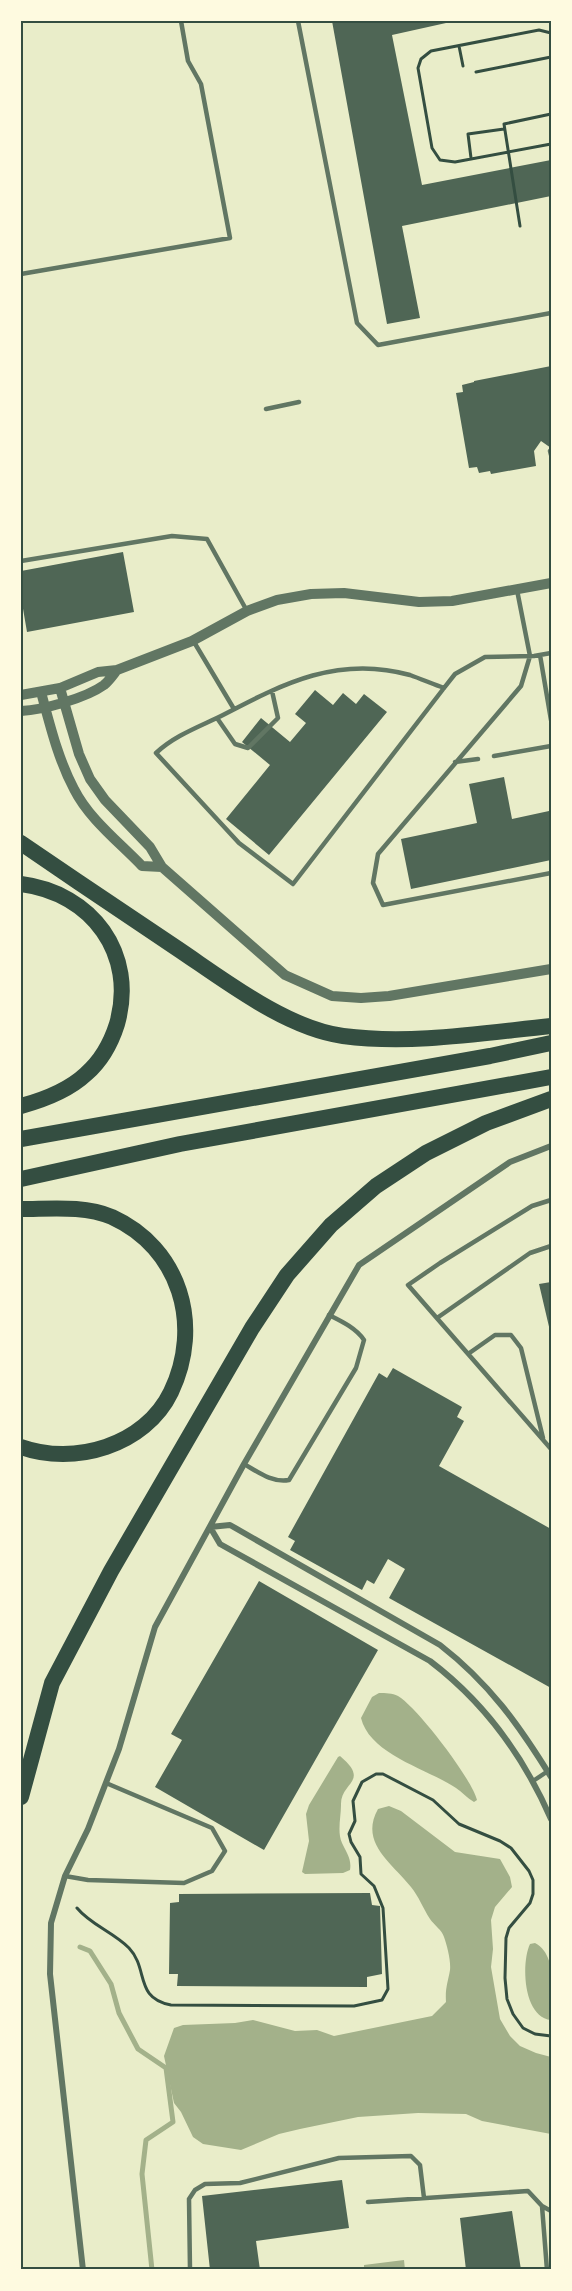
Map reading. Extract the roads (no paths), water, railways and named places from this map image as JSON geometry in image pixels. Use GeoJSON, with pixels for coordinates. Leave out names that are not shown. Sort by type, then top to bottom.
{"type":"FeatureCollection","features":[{"type":"Feature","properties":{"kind":"highway"},"geometry":{"type":"LineString","coordinates":[[21,843],[204,966],[267,1006],[303,1025],[341,1036],[394,1039],[481,1034],[551,1026]]}},
{"type":"Feature","properties":{"kind":"highway"},"geometry":{"type":"LineString","coordinates":[[21,884],[57,892],[76,903],[93,917],[115,950],[121,975],[122,993],[120,1013],[114,1034],[103,1055],[86,1075],[59,1092],[21,1106]]}},
{"type":"Feature","properties":{"kind":"highway"},"geometry":{"type":"LineString","coordinates":[[21,1139],[490,1056],[551,1042]]}},
{"type":"Feature","properties":{"kind":"highway"},"geometry":{"type":"LineString","coordinates":[[21,1179],[180,1144],[551,1077]]}},
{"type":"Feature","properties":{"kind":"highway"},"geometry":{"type":"LineString","coordinates":[[21,1797],[52,1683],[123,1551],[252,1328],[287,1275],[331,1225],[376,1186],[418,1158],[486,1123],[551,1099]]}},
{"type":"Feature","properties":{"kind":"highway"},"geometry":{"type":"LineString","coordinates":[[21,1209],[88,1211],[110,1216],[145,1239],[164,1261],[178,1288],[184,1311],[185,1335],[182,1355],[171,1392],[160,1408],[129,1437],[81,1454],[58,1455],[35,1452],[21,1447]]}},
{"type":"Feature","properties":{"kind":"street"},"geometry":{"type":"LineString","coordinates":[[21,694],[60,688],[98,672],[117,670],[192,641],[247,611],[277,600],[311,594],[344,593],[419,602],[452,601],[551,583]]}},
{"type":"Feature","properties":{"kind":"street"},"geometry":{"type":"LineString","coordinates":[[21,711],[64,701],[104,685],[117,670]]}},
{"type":"Feature","properties":{"kind":"street"},"geometry":{"type":"LineString","coordinates":[[60,688],[79,754],[90,779],[105,800],[150,847],[162,867],[285,975],[332,996],[361,998],[388,996],[551,969]]}},
{"type":"Feature","properties":{"kind":"street"},"geometry":{"type":"LineString","coordinates":[[41,692],[59,756],[75,791],[96,819],[142,866],[162,867]]}},
{"type":"Feature","properties":{"kind":"street"},"geometry":{"type":"LineString","coordinates":[[83,2270],[50,1974],[51,1923],[65,1876],[88,1829],[118,1749],[154,1627],[244,1464],[359,1265],[510,1162],[551,1146]]}},
{"type":"Feature","properties":{"kind":"street"},"geometry":{"type":"LineString","coordinates":[[210,1527],[230,1525],[440,1646],[468,1666],[496,1696],[550,1773]]}},
{"type":"Feature","properties":{"kind":"street"},"geometry":{"type":"LineString","coordinates":[[210,1527],[220,1544],[430,1661],[455,1680],[484,1710],[533,1782],[551,1819]]}},
{"type":"Feature","properties":{"kind":"lane"},"geometry":{"type":"LineString","coordinates":[[21,274],[230,238],[201,84],[188,61],[181,21]]}},
{"type":"Feature","properties":{"kind":"lane"},"geometry":{"type":"LineString","coordinates":[[298,21],[357,323],[378,345],[551,314]]}},
{"type":"Feature","properties":{"kind":"lane"},"geometry":{"type":"LineString","coordinates":[[266,409],[299,402]]}},
{"type":"Feature","properties":{"kind":"lane"},"geometry":{"type":"LineString","coordinates":[[21,561],[172,536],[207,539],[247,611]]}},
{"type":"Feature","properties":{"kind":"lane"},"geometry":{"type":"LineString","coordinates":[[517,590],[530,656],[521,686],[378,854],[373,884],[383,904],[551,873]]}},
{"type":"Feature","properties":{"kind":"lane"},"geometry":{"type":"LineString","coordinates":[[192,641],[234,709]]}},
{"type":"Feature","properties":{"kind":"lane"},"geometry":{"type":"LineString","coordinates":[[444,688],[409,675],[367,668],[326,671],[297,679],[234,709],[166,744],[156,753],[239,843],[293,884],[444,688],[454,674],[485,657],[551,653]]}},
{"type":"Feature","properties":{"kind":"lane"},"geometry":{"type":"LineString","coordinates":[[540,655],[551,720]]}},
{"type":"Feature","properties":{"kind":"lane"},"geometry":{"type":"LineString","coordinates":[[217,718],[235,744],[248,748],[278,718],[272,691]]}},
{"type":"Feature","properties":{"kind":"lane"},"geometry":{"type":"LineString","coordinates":[[494,756],[551,746]]}},
{"type":"Feature","properties":{"kind":"lane"},"geometry":{"type":"LineString","coordinates":[[455,762],[478,759]]}},
{"type":"Feature","properties":{"kind":"lane"},"geometry":{"type":"LineString","coordinates":[[551,1200],[532,1206],[408,1285],[551,1449]]}},
{"type":"Feature","properties":{"kind":"lane"},"geometry":{"type":"LineString","coordinates":[[437,1318],[530,1253],[551,1246]]}},
{"type":"Feature","properties":{"kind":"lane"},"geometry":{"type":"LineString","coordinates":[[244,1464],[270,1478],[289,1480],[356,1368],[364,1340],[360,1334],[329,1315]]}},
{"type":"Feature","properties":{"kind":"lane"},"geometry":{"type":"LineString","coordinates":[[468,1354],[495,1335],[512,1335],[521,1348],[544,1441]]}},
{"type":"Feature","properties":{"kind":"lane"},"geometry":{"type":"LineString","coordinates":[[533,1782],[550,1773]]}},
{"type":"Feature","properties":{"kind":"lane"},"geometry":{"type":"LineString","coordinates":[[65,1876],[88,1880],[184,1883],[212,1871],[225,1851],[212,1828],[106,1783]]}},
{"type":"Feature","properties":{"kind":"lane"},"geometry":{"type":"LineString","coordinates":[[190,2270],[189,2199],[195,2190],[204,2184],[240,2183],[339,2158],[411,2156],[420,2165],[424,2198]]}},
{"type":"Feature","properties":{"kind":"lane"},"geometry":{"type":"LineString","coordinates":[[368,2202],[528,2191],[542,2206],[551,2211]]}},
{"type":"Feature","properties":{"kind":"lane"},"geometry":{"type":"LineString","coordinates":[[542,2206],[547,2270]]}},
{"type":"Feature","properties":{"kind":"waterway"},"geometry":{"type":"LineString","coordinates":[[80,1947],[90,1951],[111,1984],[119,2013],[138,2049],[166,2068],[173,2122],[146,2140],[142,2174],[152,2270]]}}]}
